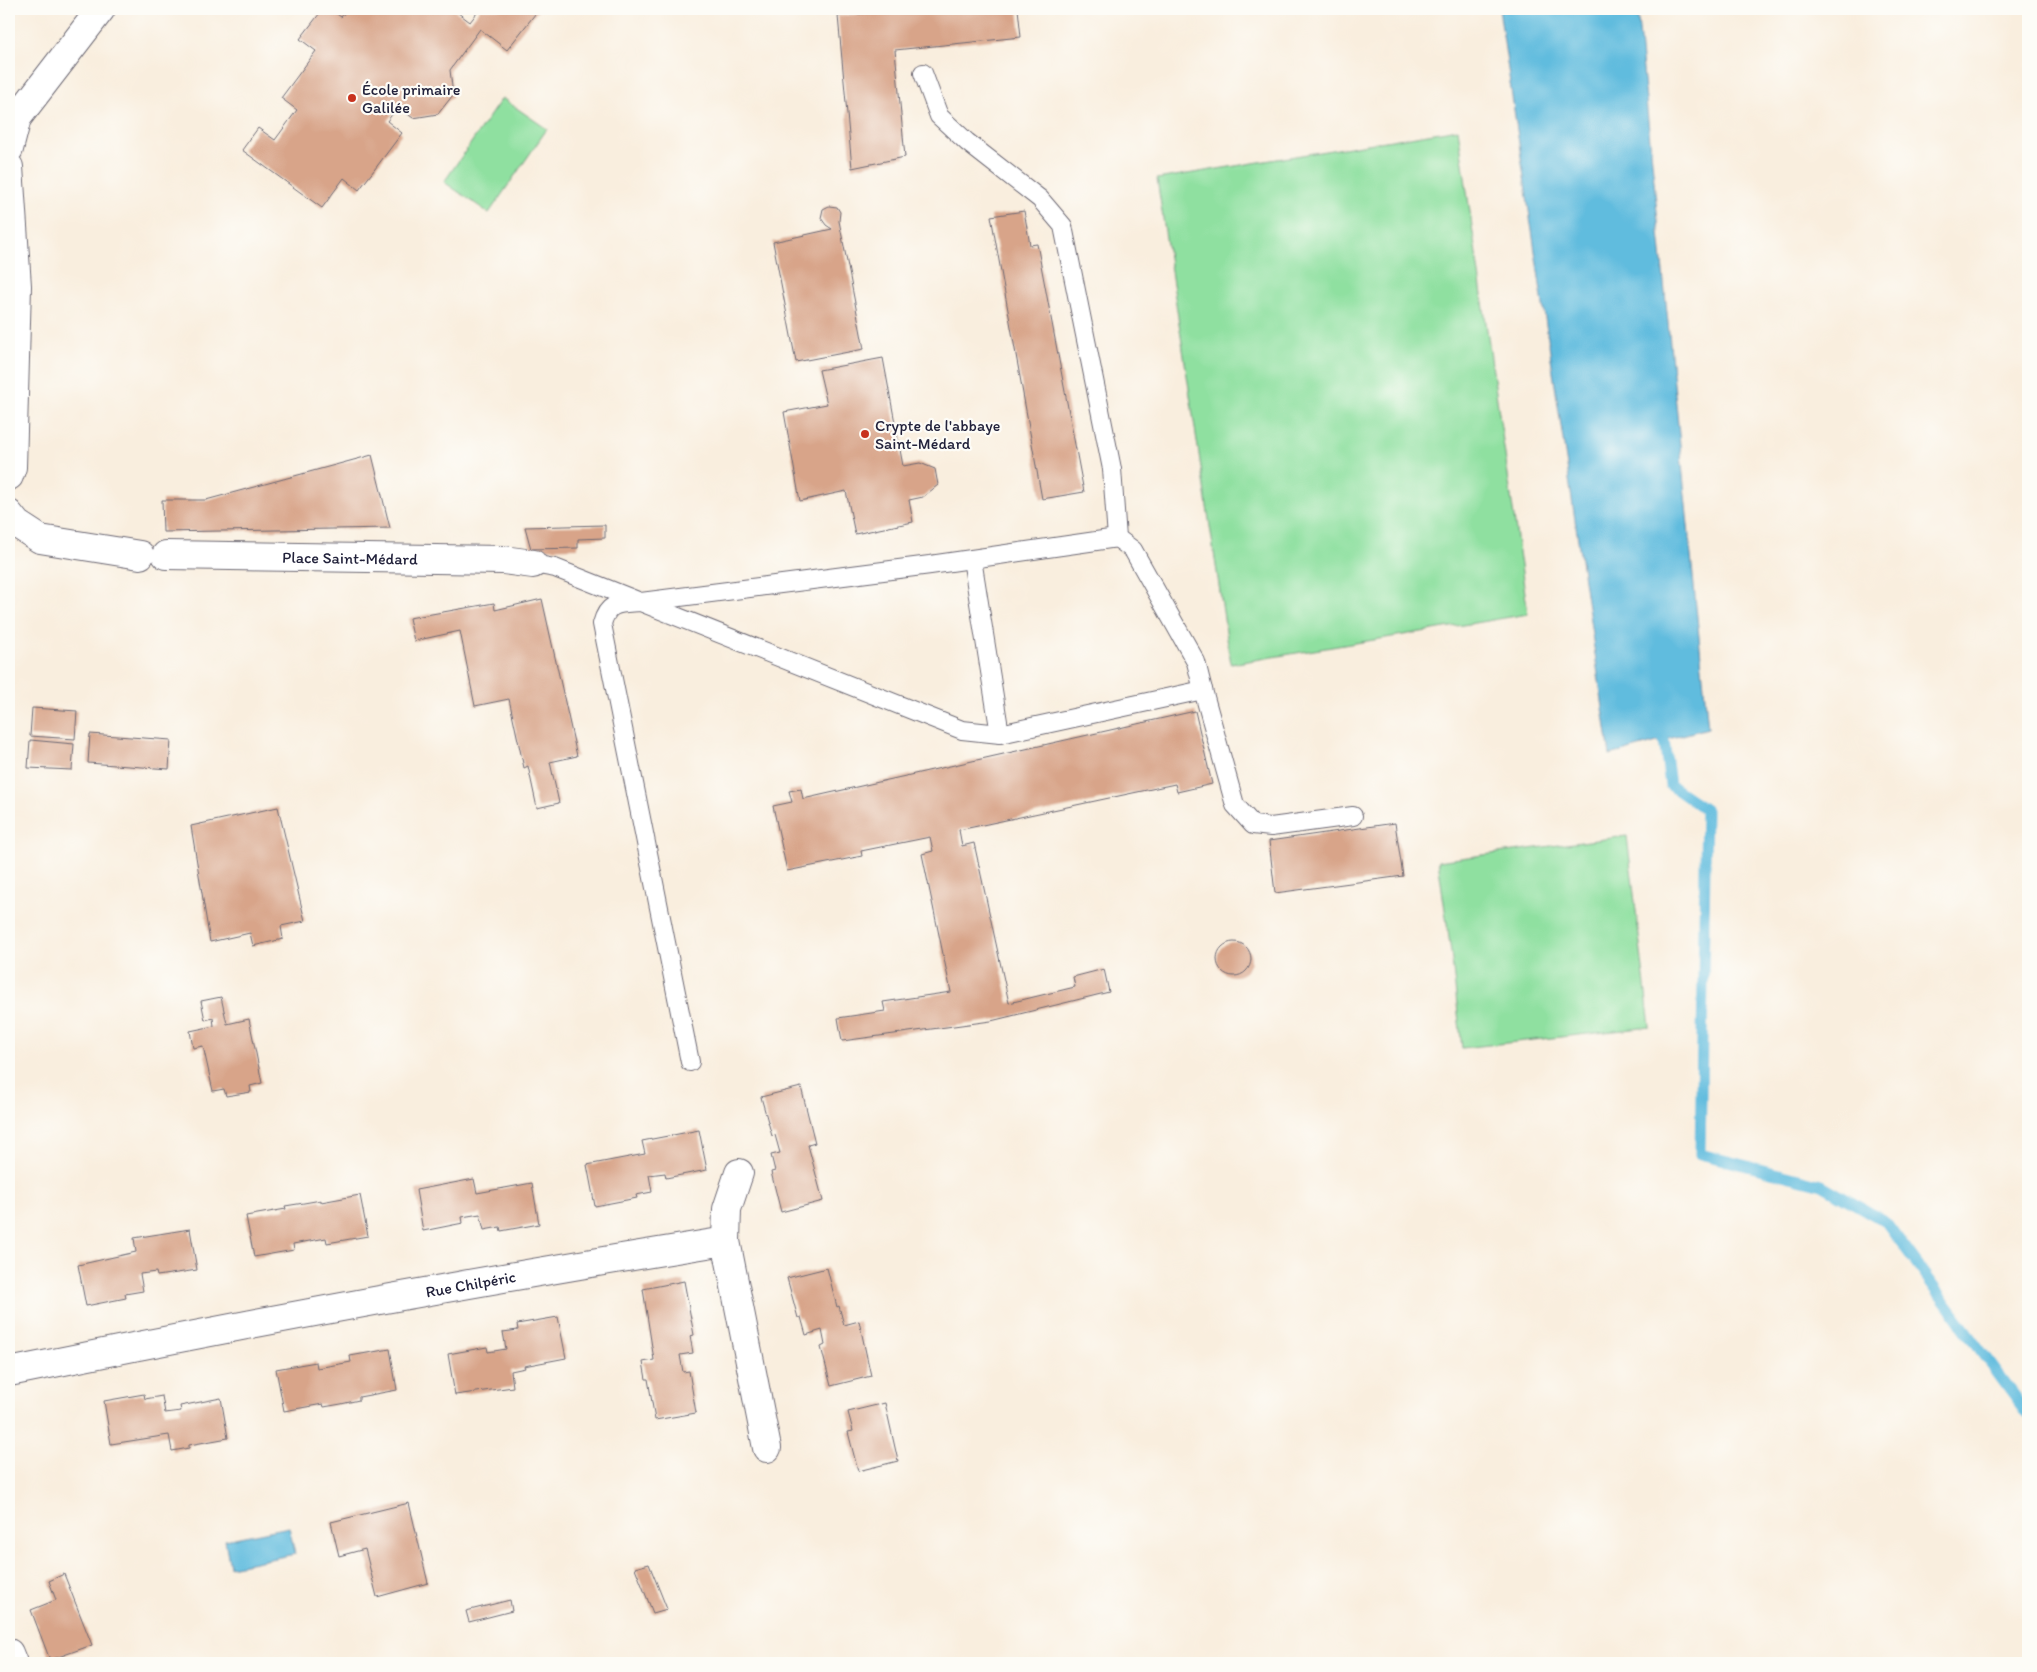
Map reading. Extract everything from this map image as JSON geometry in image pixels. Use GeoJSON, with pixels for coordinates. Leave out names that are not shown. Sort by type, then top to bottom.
{"type":"FeatureCollection","features":[{"type":"Feature","properties":{"kind":"street"},"geometry":{"type":"LineString","coordinates":[[9,149],[17,118],[101,9]]}},
{"type":"Feature","properties":{"kind":"street"},"geometry":{"type":"LineString","coordinates":[[9,168],[17,286],[12,467],[9,476]]}},
{"type":"Feature","properties":{"kind":"street","name":"Place Saint-Médard"},"geometry":{"type":"LineString","coordinates":[[9,514],[17,524],[40,539],[152,555],[503,560],[533,564]]}},
{"type":"Feature","properties":{"kind":"street"},"geometry":{"type":"LineString","coordinates":[[739,1174],[727,1209],[726,1241],[767,1448]]}},
{"type":"Feature","properties":{"kind":"street","name":"Rue Chilpéric"},"geometry":{"type":"LineString","coordinates":[[9,1372],[224,1328],[444,1288],[726,1241]]}},
{"type":"Feature","properties":{"kind":"street"},"geometry":{"type":"LineString","coordinates":[[9,1653],[13,1663]]}},
{"type":"Feature","properties":{"kind":"lane"},"geometry":{"type":"LineString","coordinates":[[923,73],[939,116],[967,142],[1040,199],[1063,226],[1112,469],[1117,538]]}},
{"type":"Feature","properties":{"kind":"lane"},"geometry":{"type":"LineString","coordinates":[[690,1062],[602,624],[605,612],[614,605],[972,559],[1117,538],[1133,550],[1196,662],[1235,806],[1253,825],[1271,827],[1353,816]]}},
{"type":"Feature","properties":{"kind":"lane"},"geometry":{"type":"LineString","coordinates":[[972,559],[1000,734]]}},
{"type":"Feature","properties":{"kind":"lane"},"geometry":{"type":"LineString","coordinates":[[533,564],[555,568],[962,730],[1000,734],[1203,690]]}},
{"type":"Feature","properties":{"kind":"green space"},"geometry":{"type":"Polygon","coordinates":[[[502,98],[547,129],[489,213],[444,182],[502,98]]]}},
{"type":"Feature","properties":{"kind":"green space"},"geometry":{"type":"Polygon","coordinates":[[[1458,129],[1528,614],[1231,664],[1157,179],[1458,129]]]}},
{"type":"Feature","properties":{"kind":"green space"},"geometry":{"type":"Polygon","coordinates":[[[1627,836],[1650,1027],[1462,1048],[1438,861],[1627,836]]]}},
{"type":"Feature","properties":{"kind":"water"},"geometry":{"type":"Polygon","coordinates":[[[1499,9],[1637,9],[1708,728],[1610,755],[1499,9]]]}},
{"type":"Feature","properties":{"kind":"water"},"geometry":{"type":"Polygon","coordinates":[[[289,1527],[295,1554],[230,1567],[225,1540],[289,1527]]]}},
{"type":"Feature","properties":{"kind":"building"},"geometry":{"type":"Polygon","coordinates":[[[323,9],[330,9],[341,17],[348,9],[453,9],[470,22],[480,9],[539,9],[507,50],[480,29],[450,70],[453,95],[438,114],[413,118],[398,107],[387,121],[402,133],[359,190],[344,178],[322,208],[242,150],[258,128],[275,140],[297,110],[281,98],[316,51],[300,39],[323,9]]]}},
{"type":"Feature","properties":{"kind":"building"},"geometry":{"type":"Polygon","coordinates":[[[909,9],[1018,9],[1021,37],[895,50],[905,157],[852,168],[838,16],[909,9]]]}},
{"type":"Feature","properties":{"kind":"building"},"geometry":{"type":"Polygon","coordinates":[[[829,206],[837,207],[840,212],[839,221],[864,349],[796,362],[773,242],[832,229],[821,218],[823,209],[829,206]]]}},
{"type":"Feature","properties":{"kind":"building"},"geometry":{"type":"Polygon","coordinates":[[[1024,211],[1030,245],[1037,244],[1084,492],[1042,499],[991,216],[1024,211]]]}},
{"type":"Feature","properties":{"kind":"building","name":"Crypte de l'abbaye Saint-Médard"},"geometry":{"type":"Polygon","coordinates":[[[883,358],[903,466],[920,463],[935,469],[938,485],[923,497],[909,500],[913,522],[855,534],[846,491],[800,501],[784,412],[827,404],[819,370],[883,358]]]}},
{"type":"Feature","properties":{"kind":"building"},"geometry":{"type":"Polygon","coordinates":[[[372,455],[390,528],[163,532],[162,500],[206,500],[372,455]]]}},
{"type":"Feature","properties":{"kind":"building"},"geometry":{"type":"Polygon","coordinates":[[[605,525],[605,538],[578,539],[578,548],[531,549],[525,527],[605,525]]]}},
{"type":"Feature","properties":{"kind":"building"},"geometry":{"type":"Polygon","coordinates":[[[542,599],[577,756],[550,762],[559,803],[537,808],[528,766],[524,768],[509,699],[475,706],[460,631],[414,641],[409,618],[494,603],[495,610],[542,599]]]}},
{"type":"Feature","properties":{"kind":"building"},"geometry":{"type":"Polygon","coordinates":[[[32,708],[77,711],[75,739],[30,736],[32,708]]]}},
{"type":"Feature","properties":{"kind":"building"},"geometry":{"type":"Polygon","coordinates":[[[1195,711],[1212,784],[1177,792],[1175,784],[959,830],[962,846],[974,843],[1009,1003],[1075,987],[1073,977],[1104,969],[1109,992],[991,1021],[842,1041],[838,1018],[885,1011],[883,1002],[951,992],[922,854],[933,851],[930,837],[861,851],[862,856],[787,871],[773,806],[792,802],[789,791],[801,789],[803,799],[1195,711]]]}},
{"type":"Feature","properties":{"kind":"building"},"geometry":{"type":"Polygon","coordinates":[[[90,734],[171,740],[169,769],[88,763],[90,734]]]}},
{"type":"Feature","properties":{"kind":"building"},"geometry":{"type":"Polygon","coordinates":[[[30,740],[74,744],[72,770],[28,768],[30,740]]]}},
{"type":"Feature","properties":{"kind":"building"},"geometry":{"type":"Polygon","coordinates":[[[278,807],[305,921],[281,926],[283,939],[253,946],[250,933],[210,942],[191,826],[278,807]]]}},
{"type":"Feature","properties":{"kind":"building"},"geometry":{"type":"Polygon","coordinates":[[[1395,823],[1403,876],[1275,893],[1269,841],[1395,823]]]}},
{"type":"Feature","properties":{"kind":"building"},"geometry":{"type":"Polygon","coordinates":[[[1234,942],[1246,947],[1251,959],[1246,971],[1234,976],[1222,971],[1217,959],[1222,947],[1234,942]]]}},
{"type":"Feature","properties":{"kind":"building"},"geometry":{"type":"Polygon","coordinates":[[[221,997],[227,1024],[249,1019],[262,1083],[250,1086],[251,1092],[226,1096],[224,1089],[213,1091],[203,1046],[193,1048],[190,1031],[214,1026],[213,1018],[205,1020],[201,1001],[221,997]]]}},
{"type":"Feature","properties":{"kind":"building"},"geometry":{"type":"Polygon","coordinates":[[[801,1087],[815,1143],[808,1145],[823,1201],[781,1212],[771,1172],[775,1171],[771,1155],[780,1153],[775,1135],[772,1136],[761,1097],[801,1087]]]}},
{"type":"Feature","properties":{"kind":"building"},"geometry":{"type":"Polygon","coordinates":[[[699,1130],[707,1170],[666,1178],[665,1173],[649,1175],[652,1192],[636,1195],[637,1198],[595,1206],[587,1165],[645,1154],[642,1141],[699,1130]]]}},
{"type":"Feature","properties":{"kind":"building"},"geometry":{"type":"Polygon","coordinates":[[[474,1179],[477,1193],[532,1183],[539,1224],[501,1231],[500,1227],[484,1230],[480,1214],[462,1217],[463,1223],[423,1231],[416,1190],[474,1179]]]}},
{"type":"Feature","properties":{"kind":"building"},"geometry":{"type":"Polygon","coordinates":[[[360,1195],[368,1236],[327,1243],[326,1238],[293,1244],[294,1250],[254,1257],[246,1216],[286,1209],[285,1206],[360,1195]]]}},
{"type":"Feature","properties":{"kind":"building"},"geometry":{"type":"Polygon","coordinates":[[[190,1229],[197,1270],[157,1276],[156,1272],[140,1274],[143,1291],[125,1294],[126,1298],[86,1306],[78,1265],[136,1252],[134,1238],[190,1229]]]}},
{"type":"Feature","properties":{"kind":"building"},"geometry":{"type":"Polygon","coordinates":[[[827,1268],[837,1307],[839,1306],[844,1325],[859,1321],[871,1376],[831,1386],[821,1347],[825,1345],[822,1330],[806,1335],[801,1317],[798,1318],[787,1278],[827,1268]]]}},
{"type":"Feature","properties":{"kind":"building"},"geometry":{"type":"Polygon","coordinates":[[[684,1281],[694,1335],[690,1336],[693,1353],[680,1355],[683,1372],[689,1371],[696,1413],[655,1420],[643,1362],[654,1360],[643,1289],[684,1281]]]}},
{"type":"Feature","properties":{"kind":"building"},"geometry":{"type":"Polygon","coordinates":[[[558,1317],[566,1358],[524,1366],[525,1368],[511,1371],[513,1387],[455,1395],[448,1354],[487,1347],[488,1352],[506,1349],[503,1332],[518,1330],[517,1324],[558,1317]]]}},
{"type":"Feature","properties":{"kind":"building"},"geometry":{"type":"Polygon","coordinates":[[[390,1349],[397,1390],[359,1397],[359,1400],[341,1404],[324,1407],[323,1404],[284,1411],[276,1369],[316,1362],[317,1368],[351,1362],[350,1356],[390,1349]]]}},
{"type":"Feature","properties":{"kind":"building"},"geometry":{"type":"Polygon","coordinates":[[[144,1394],[145,1399],[162,1396],[165,1413],[181,1411],[180,1406],[221,1398],[228,1438],[189,1445],[189,1448],[172,1451],[169,1435],[111,1444],[104,1401],[144,1394]]]}},
{"type":"Feature","properties":{"kind":"building"},"geometry":{"type":"Polygon","coordinates":[[[885,1403],[898,1461],[858,1471],[848,1432],[853,1431],[848,1412],[885,1403]]]}},
{"type":"Feature","properties":{"kind":"building"},"geometry":{"type":"Polygon","coordinates":[[[409,1503],[428,1583],[377,1597],[365,1549],[339,1556],[331,1522],[409,1503]]]}},
{"type":"Feature","properties":{"kind":"building"},"geometry":{"type":"Polygon","coordinates":[[[649,1564],[667,1609],[653,1613],[635,1568],[649,1564]]]}},
{"type":"Feature","properties":{"kind":"building"},"geometry":{"type":"Polygon","coordinates":[[[64,1574],[92,1645],[50,1660],[31,1610],[56,1600],[49,1581],[64,1574]]]}},
{"type":"Feature","properties":{"kind":"building"},"geometry":{"type":"Polygon","coordinates":[[[510,1600],[512,1611],[469,1622],[466,1611],[510,1600]]]}},
{"type":"Feature","properties":{"kind":"waterway"},"geometry":{"type":"LineString","coordinates":[[1662,725],[1670,785],[1706,810],[1700,1154],[1822,1185],[1886,1222],[2028,1415]]}},
{"type":"Feature","properties":{"kind":"place","name":"École primaire Galilée"},"geometry":{"type":"Point","coordinates":[352,98]}},
{"type":"Feature","properties":{"kind":"place","name":"Crypte de l'abbaye Saint-Médard"},"geometry":{"type":"Point","coordinates":[865,434]}}]}
